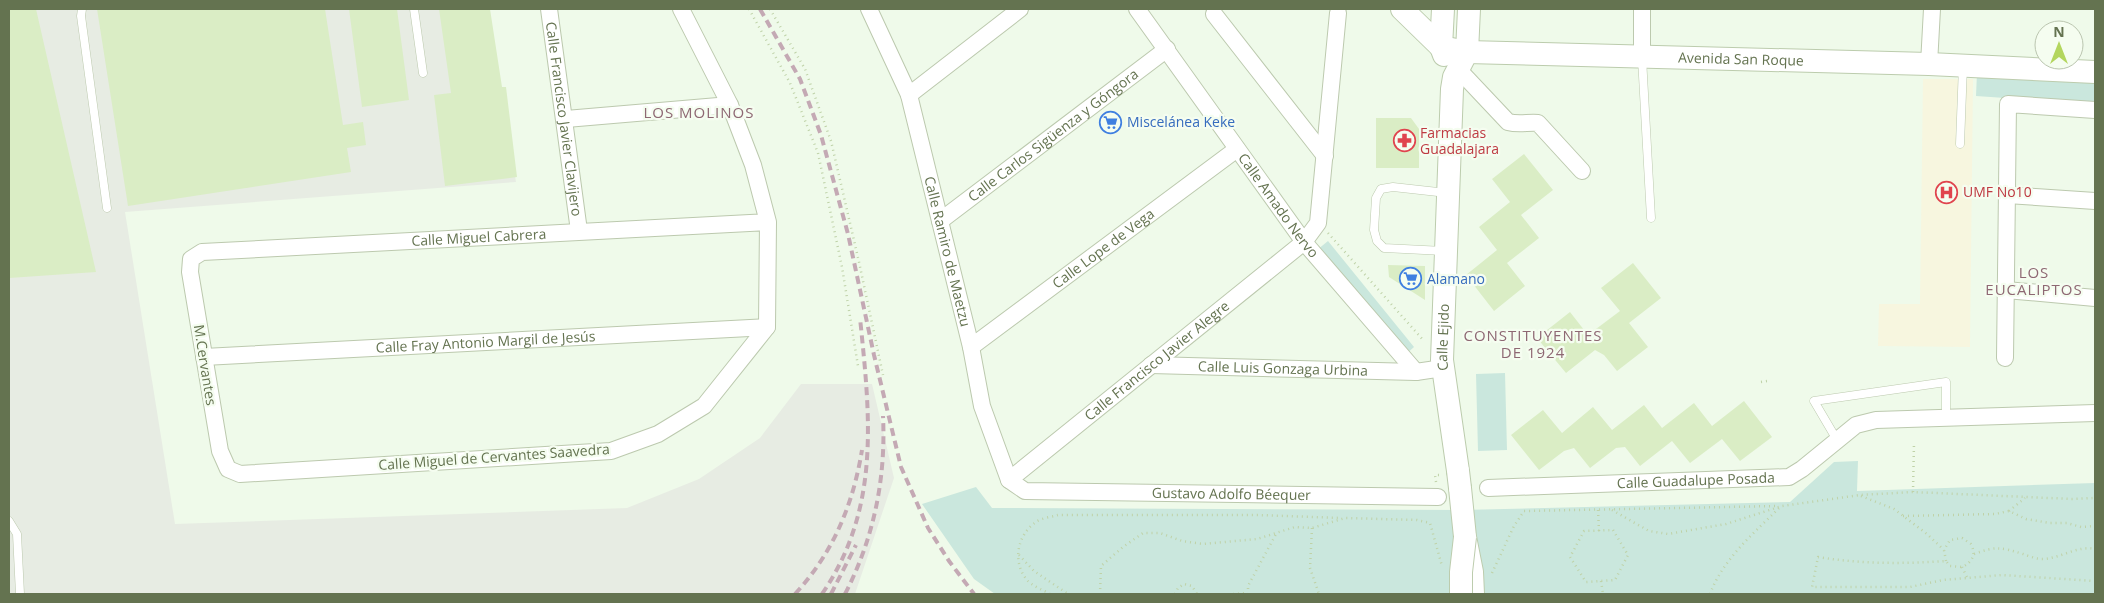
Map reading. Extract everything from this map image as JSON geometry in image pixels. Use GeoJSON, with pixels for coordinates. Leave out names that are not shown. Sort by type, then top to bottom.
{"type":"FeatureCollection","features":[{"type":"Feature","properties":{"kind":"street","name":"Calle Francisco Javier Clavijero"},"geometry":{"type":"LineString","coordinates":[[549,9],[566,119],[579,231]]}},
{"type":"Feature","properties":{"kind":"street"},"geometry":{"type":"LineString","coordinates":[[682,9],[730,105],[754,165],[768,222],[767,327]]}},
{"type":"Feature","properties":{"kind":"street","name":"Calle Ramiro de Maetzu"},"geometry":{"type":"LineString","coordinates":[[869,9],[909,95],[971,347],[982,406],[1009,480]]}},
{"type":"Feature","properties":{"kind":"street"},"geometry":{"type":"LineString","coordinates":[[909,95],[1020,9]]}},
{"type":"Feature","properties":{"kind":"street","name":"Calle Amado Nervo"},"geometry":{"type":"LineString","coordinates":[[1137,9],[1304,242],[1416,372]]}},
{"type":"Feature","properties":{"kind":"street"},"geometry":{"type":"LineString","coordinates":[[1402,9],[1441,47]]}},
{"type":"Feature","properties":{"kind":"street"},"geometry":{"type":"LineString","coordinates":[[1441,47],[1443,9]]}},
{"type":"Feature","properties":{"kind":"street","name":"Calle Ejido"},"geometry":{"type":"LineString","coordinates":[[1469,9],[1460,66],[1449,193],[1442,364],[1458,471],[1465,537],[1472,572],[1481,587]]}},
{"type":"Feature","properties":{"kind":"street"},"geometry":{"type":"LineString","coordinates":[[1642,9],[1642,57]]}},
{"type":"Feature","properties":{"kind":"street"},"geometry":{"type":"LineString","coordinates":[[1930,64],[1932,9]]}},
{"type":"Feature","properties":{"kind":"street"},"geometry":{"type":"LineString","coordinates":[[1318,223],[1338,13]]}},
{"type":"Feature","properties":{"kind":"street"},"geometry":{"type":"LineString","coordinates":[[1214,14],[1325,156]]}},
{"type":"Feature","properties":{"kind":"street","name":"Avenida San Roque"},"geometry":{"type":"LineString","coordinates":[[1441,47],[1460,66],[1642,57],[1930,64],[2095,72]]}},
{"type":"Feature","properties":{"kind":"street","name":"Calle Carlos Sigüenza y Góngora"},"geometry":{"type":"LineString","coordinates":[[940,221],[1167,49]]}},
{"type":"Feature","properties":{"kind":"street"},"geometry":{"type":"LineString","coordinates":[[1460,66],[1508,122],[1518,125],[1529,122],[1538,123],[1582,171]]}},
{"type":"Feature","properties":{"kind":"street"},"geometry":{"type":"LineString","coordinates":[[2005,358],[2008,104],[2095,110]]}},
{"type":"Feature","properties":{"kind":"street"},"geometry":{"type":"LineString","coordinates":[[566,119],[730,105]]}},
{"type":"Feature","properties":{"kind":"street","name":"Calle Lope de Vega"},"geometry":{"type":"LineString","coordinates":[[971,347],[1237,149]]}},
{"type":"Feature","properties":{"kind":"street"},"geometry":{"type":"LineString","coordinates":[[2007,195],[2095,202]]}},
{"type":"Feature","properties":{"kind":"street","name":"Calle Miguel Cabrera"},"geometry":{"type":"LineString","coordinates":[[191,259],[202,252],[768,222]]}},
{"type":"Feature","properties":{"kind":"street","name":"Calle Francisco Javier Alegre"},"geometry":{"type":"LineString","coordinates":[[1009,480],[1304,242],[1318,223]]}},
{"type":"Feature","properties":{"kind":"street","name":"M.Cervantes"},"geometry":{"type":"LineString","coordinates":[[191,259],[190,272],[220,451],[228,469]]}},
{"type":"Feature","properties":{"kind":"street"},"geometry":{"type":"LineString","coordinates":[[2006,290],[2095,298]]}},
{"type":"Feature","properties":{"kind":"street","name":"Calle Fray Antonio Margil de Jesús"},"geometry":{"type":"LineString","coordinates":[[204,357],[767,327]]}},
{"type":"Feature","properties":{"kind":"street","name":"Calle Miguel de Cervantes Saavedra"},"geometry":{"type":"LineString","coordinates":[[228,469],[240,474],[610,451],[658,434],[704,406],[767,327]]}},
{"type":"Feature","properties":{"kind":"street"},"geometry":{"type":"LineString","coordinates":[[1416,372],[1442,364]]}},
{"type":"Feature","properties":{"kind":"street","name":"Calle Luis Gonzaga Urbina"},"geometry":{"type":"LineString","coordinates":[[1151,365],[1416,372]]}},
{"type":"Feature","properties":{"kind":"street","name":"Calle Guadalupe Posada"},"geometry":{"type":"LineString","coordinates":[[1488,488],[1789,477],[1802,469],[1856,425],[1876,420],[2095,413]]}},
{"type":"Feature","properties":{"kind":"street","name":"Gustavo Adolfo Béequer"},"geometry":{"type":"LineString","coordinates":[[1009,480],[1025,491],[1438,497]]}},
{"type":"Feature","properties":{"kind":"street","name":"Calle Ejido"},"geometry":{"type":"LineString","coordinates":[[1461,594],[1461,572],[1465,537]]}},
{"type":"Feature","properties":{"kind":"lane"},"geometry":{"type":"LineString","coordinates":[[82,9],[81,16],[107,208]]}},
{"type":"Feature","properties":{"kind":"lane"},"geometry":{"type":"LineString","coordinates":[[414,9],[423,73]]}},
{"type":"Feature","properties":{"kind":"lane"},"geometry":{"type":"LineString","coordinates":[[1642,57],[1651,218]]}},
{"type":"Feature","properties":{"kind":"lane"},"geometry":{"type":"LineString","coordinates":[[1960,144],[1963,66]]}},
{"type":"Feature","properties":{"kind":"lane"},"geometry":{"type":"LineString","coordinates":[[1446,251],[1384,248],[1376,241],[1374,230],[1376,198],[1381,189],[1394,188],[1449,193]]}},
{"type":"Feature","properties":{"kind":"lane"},"geometry":{"type":"LineString","coordinates":[[1837,440],[1814,401],[1946,382],[1946,417]]}},
{"type":"Feature","properties":{"kind":"lane"},"geometry":{"type":"LineString","coordinates":[[9,521],[17,534],[20,594]]}},
{"type":"Feature","properties":{"kind":"path"},"geometry":{"type":"LineString","coordinates":[[749,9],[790,83],[818,153],[842,267],[858,366]]}},
{"type":"Feature","properties":{"kind":"path"},"geometry":{"type":"LineString","coordinates":[[770,9],[805,69],[830,141],[859,262],[883,375]]}},
{"type":"Feature","properties":{"kind":"path"},"geometry":{"type":"LineString","coordinates":[[1318,223],[1442,364]]}},
{"type":"Feature","properties":{"kind":"path"},"geometry":{"type":"LineString","coordinates":[[1761,382],[1767,381]]}},
{"type":"Feature","properties":{"kind":"path"},"geometry":{"type":"LineString","coordinates":[[1913,492],[1914,443]]}},
{"type":"Feature","properties":{"kind":"path"},"geometry":{"type":"LineString","coordinates":[[1481,587],[1524,511],[1782,506],[1860,495],[1913,492],[2072,499],[2095,498]]}},
{"type":"Feature","properties":{"kind":"path"},"geometry":{"type":"LineString","coordinates":[[1860,495],[1894,509],[1904,516],[1944,550],[1946,561],[1950,566],[1962,567],[1968,565],[1974,554],[1992,547],[2008,549],[2040,560],[2058,558],[2089,548],[2095,549]]}},
{"type":"Feature","properties":{"kind":"path"},"geometry":{"type":"LineString","coordinates":[[1904,516],[1995,514],[2009,511],[2026,497]]}},
{"type":"Feature","properties":{"kind":"path"},"geometry":{"type":"LineString","coordinates":[[1612,510],[1649,531],[1668,534],[1726,524],[1782,506]]}},
{"type":"Feature","properties":{"kind":"path"},"geometry":{"type":"LineString","coordinates":[[1710,594],[1715,581],[1741,545],[1782,506]]}},
{"type":"Feature","properties":{"kind":"path"},"geometry":{"type":"LineString","coordinates":[[1598,510],[1599,531]]}},
{"type":"Feature","properties":{"kind":"path"},"geometry":{"type":"LineString","coordinates":[[2009,511],[2026,519],[2050,523],[2067,523],[2080,527],[2095,526]]}},
{"type":"Feature","properties":{"kind":"path"},"geometry":{"type":"LineString","coordinates":[[1050,594],[1028,581],[1020,568],[1018,554],[1023,534],[1037,521],[1058,515],[1249,515],[1417,520],[1430,523],[1443,569]]}},
{"type":"Feature","properties":{"kind":"path"},"geometry":{"type":"LineString","coordinates":[[1100,594],[1101,566],[1143,533],[1160,533],[1182,541],[1203,544],[1257,539],[1295,527],[1312,528],[1345,518]]}},
{"type":"Feature","properties":{"kind":"path"},"geometry":{"type":"LineString","coordinates":[[1312,528],[1310,568],[1318,594]]}},
{"type":"Feature","properties":{"kind":"path"},"geometry":{"type":"LineString","coordinates":[[1613,530],[1628,555],[1615,580],[1601,581],[1586,582],[1570,557],[1584,531],[1613,530]]}},
{"type":"Feature","properties":{"kind":"path"},"geometry":{"type":"LineString","coordinates":[[1233,594],[1248,594],[1248,586],[1276,534]]}},
{"type":"Feature","properties":{"kind":"path"},"geometry":{"type":"LineString","coordinates":[[1944,550],[1950,540],[1962,538],[1970,544],[1974,554]]}},
{"type":"Feature","properties":{"kind":"path"},"geometry":{"type":"LineString","coordinates":[[1018,554],[1034,571],[1068,594]]}},
{"type":"Feature","properties":{"kind":"path"},"geometry":{"type":"LineString","coordinates":[[1946,561],[1899,564],[1818,557],[1812,587],[1910,587],[1943,580],[2002,575],[2095,581]]}},
{"type":"Feature","properties":{"kind":"path"},"geometry":{"type":"LineString","coordinates":[[1962,567],[1968,579]]}},
{"type":"Feature","properties":{"kind":"path"},"geometry":{"type":"LineString","coordinates":[[1601,581],[1603,594]]}},
{"type":"Feature","properties":{"kind":"path"},"geometry":{"type":"LineString","coordinates":[[1175,594],[1178,588],[1184,584],[1192,586],[1197,594]]}},
{"type":"Feature","properties":{"kind":"shaded area"},"geometry":{"type":"Polygon","coordinates":[[[9,9],[486,9],[516,182],[125,212],[175,524],[627,508],[699,479],[760,438],[801,384],[872,384],[894,478],[855,594],[9,594],[9,9]]]}},
{"type":"Feature","properties":{"kind":"shaded area"},"geometry":{"type":"Polygon","coordinates":[[[1977,73],[2095,78],[2095,104],[1976,96],[1977,73]]]}},
{"type":"Feature","properties":{"kind":"shaded area","name":"UMF No10"},"geometry":{"type":"Polygon","coordinates":[[[1923,79],[1973,79],[1970,347],[1878,346],[1879,304],[1920,304],[1923,79]]]}},
{"type":"Feature","properties":{"kind":"shaded area"},"geometry":{"type":"Polygon","coordinates":[[[1328,241],[1414,347],[1405,355],[1317,250],[1328,241]]]}},
{"type":"Feature","properties":{"kind":"shaded area"},"geometry":{"type":"Polygon","coordinates":[[[1505,373],[1507,450],[1478,451],[1476,374],[1505,373]]]}},
{"type":"Feature","properties":{"kind":"shaded area"},"geometry":{"type":"Polygon","coordinates":[[[1858,461],[1857,491],[2095,483],[2095,594],[995,594],[974,579],[922,504],[976,487],[992,508],[1462,510],[1790,502],[1834,462],[1858,461]]]}},
{"type":"Feature","properties":{"kind":"building"},"geometry":{"type":"Polygon","coordinates":[[[9,9],[36,9],[96,272],[9,278],[9,9]]]}},
{"type":"Feature","properties":{"kind":"building"},"geometry":{"type":"Polygon","coordinates":[[[97,9],[325,9],[343,125],[363,122],[366,145],[347,148],[351,172],[128,206],[97,9]]]}},
{"type":"Feature","properties":{"kind":"building"},"geometry":{"type":"Polygon","coordinates":[[[349,9],[397,9],[409,100],[362,107],[349,9]]]}},
{"type":"Feature","properties":{"kind":"building"},"geometry":{"type":"Polygon","coordinates":[[[439,9],[490,9],[502,87],[506,87],[517,177],[445,186],[434,95],[451,93],[439,9]]]}},
{"type":"Feature","properties":{"kind":"building"},"geometry":{"type":"Polygon","coordinates":[[[1376,118],[1411,118],[1419,129],[1419,168],[1376,168],[1376,118]]]}},
{"type":"Feature","properties":{"kind":"building"},"geometry":{"type":"Polygon","coordinates":[[[1524,154],[1553,190],[1521,215],[1539,238],[1507,263],[1525,286],[1494,311],[1466,275],[1497,250],[1479,227],[1510,202],[1492,179],[1524,154]]]}},
{"type":"Feature","properties":{"kind":"building"},"geometry":{"type":"Polygon","coordinates":[[[1633,263],[1661,298],[1629,323],[1648,347],[1617,371],[1604,355],[1595,350],[1566,373],[1537,338],[1570,312],[1588,335],[1620,311],[1601,288],[1633,263]]]}},
{"type":"Feature","properties":{"kind":"building"},"geometry":{"type":"Polygon","coordinates":[[[1388,265],[1425,266],[1425,300],[1389,277],[1388,265]]]}},
{"type":"Feature","properties":{"kind":"building"},"geometry":{"type":"Polygon","coordinates":[[[1744,401],[1772,437],[1740,461],[1722,439],[1690,463],[1672,441],[1640,466],[1625,447],[1616,448],[1590,468],[1574,448],[1564,451],[1539,470],[1511,435],[1543,410],[1562,433],[1593,407],[1612,430],[1644,405],[1662,428],[1694,403],[1712,426],[1744,401]]]}},
{"type":"Feature","properties":{"kind":"railway"},"geometry":{"type":"LineString","coordinates":[[760,9],[800,79],[821,135],[848,234],[901,467],[928,528],[949,561],[974,594]]}},
{"type":"Feature","properties":{"kind":"railway"},"geometry":{"type":"LineString","coordinates":[[822,594],[841,561],[854,528],[863,495],[867,461],[868,426],[867,390],[860,318]]}},
{"type":"Feature","properties":{"kind":"railway"},"geometry":{"type":"LineString","coordinates":[[845,594],[864,551],[876,507],[882,462],[883,416]]}},
{"type":"Feature","properties":{"kind":"railway"},"geometry":{"type":"LineString","coordinates":[[795,594],[831,545],[847,509],[862,450]]}},
{"type":"Feature","properties":{"kind":"railway"},"geometry":{"type":"LineString","coordinates":[[831,594],[856,545]]}},
{"type":"Feature","properties":{"kind":"place","name":"Miscelánea Keke"},"geometry":{"type":"Point","coordinates":[1111,122]}},
{"type":"Feature","properties":{"kind":"place","name":"Farmacias Guadalajara"},"geometry":{"type":"Point","coordinates":[1404,141]}},
{"type":"Feature","properties":{"kind":"place","name":"UMF No10"},"geometry":{"type":"Point","coordinates":[1947,192]}},
{"type":"Feature","properties":{"kind":"place","name":"Alamano"},"geometry":{"type":"Point","coordinates":[1411,279]}},
{"type":"Feature","properties":{"kind":"district","name":"LOS MOLINOS"},"geometry":{"type":"Point","coordinates":[699,113]}},
{"type":"Feature","properties":{"kind":"district","name":"LOS EUCALIPTOS"},"geometry":{"type":"Point","coordinates":[2034,282]}},
{"type":"Feature","properties":{"kind":"district","name":"CONSTITUYENTES DE 1924"},"geometry":{"type":"Point","coordinates":[1533,344]}}]}
